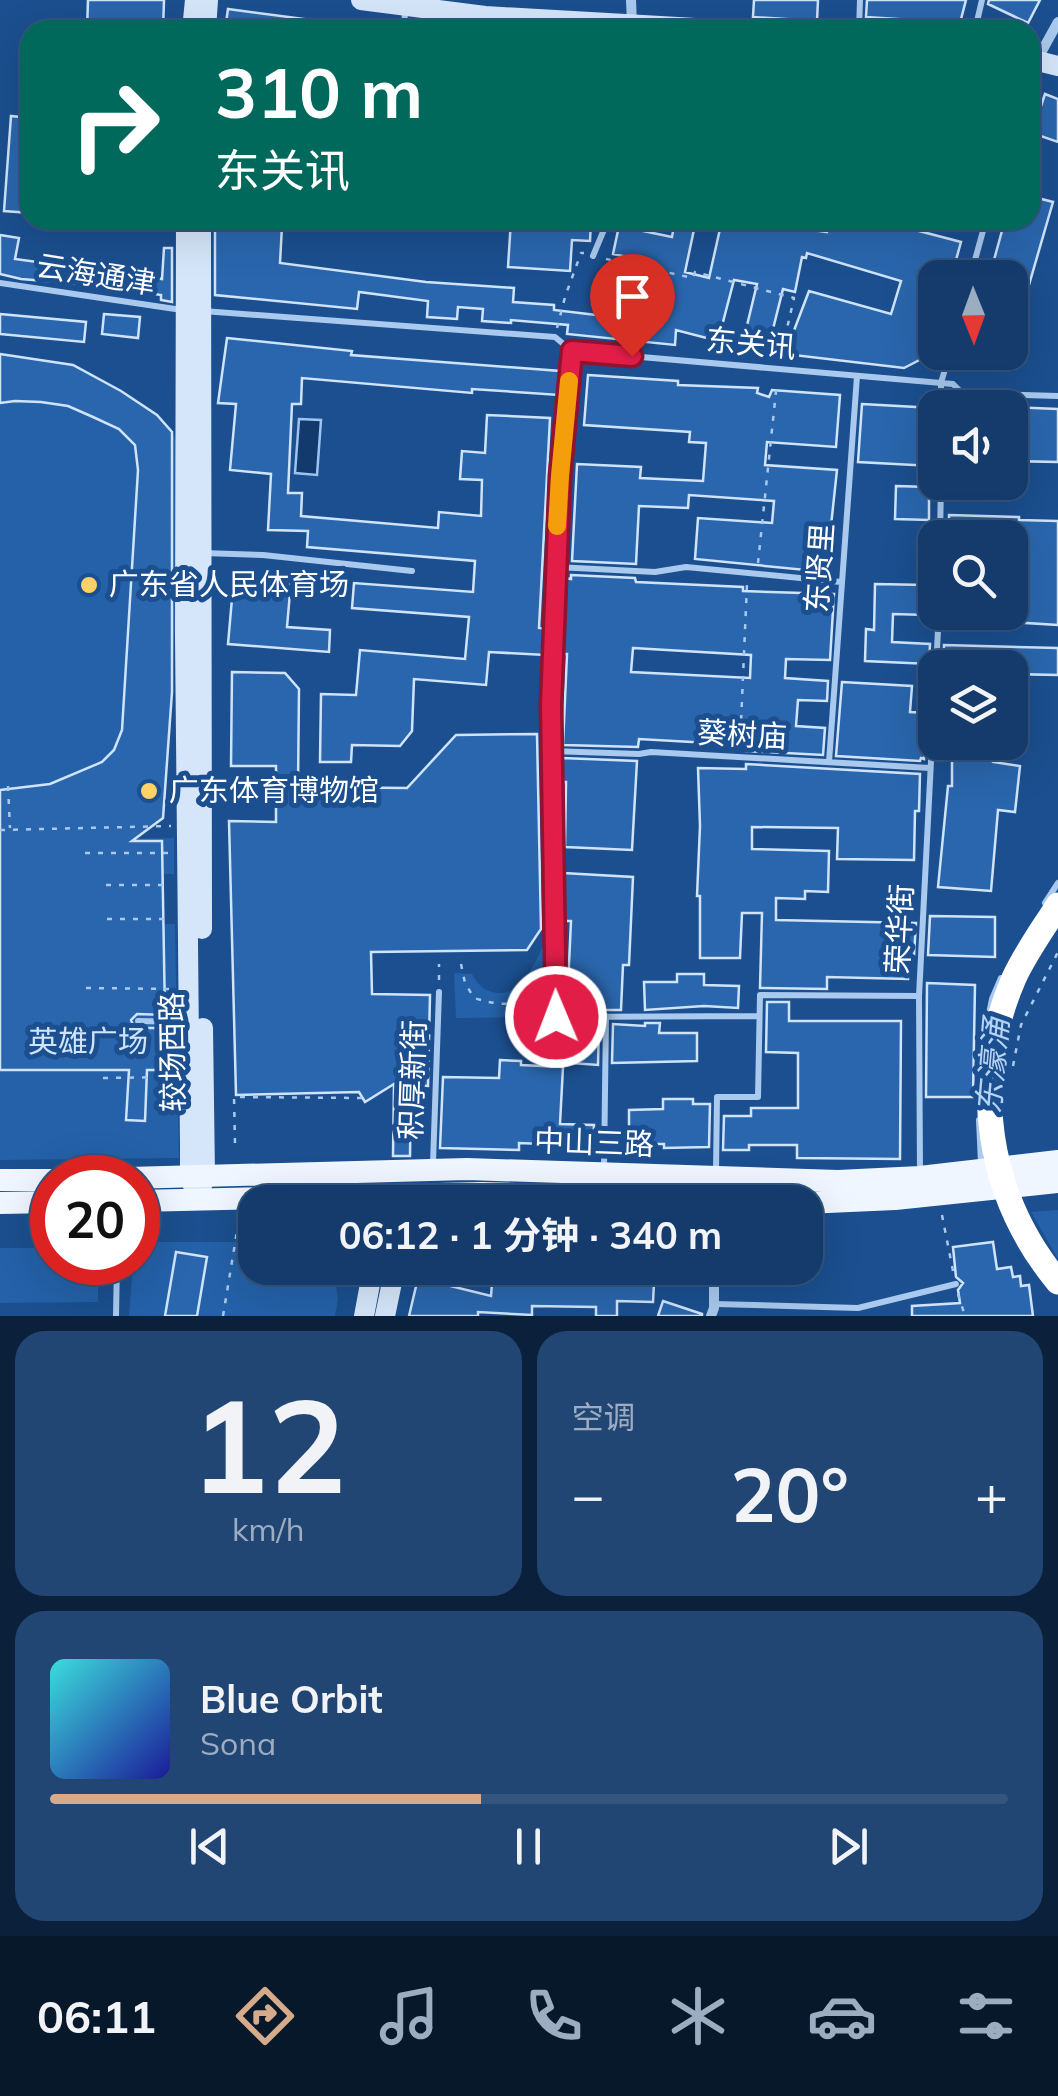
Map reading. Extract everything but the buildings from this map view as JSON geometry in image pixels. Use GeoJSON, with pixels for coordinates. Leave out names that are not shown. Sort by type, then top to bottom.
{"type":"FeatureCollection","features":[{"type":"Feature","properties":{"kind":"highway"},"geometry":{"type":"LineString","coordinates":[[1053,907],[1007,1001],[994,1057],[990,1100],[998,1157],[1012,1206],[1058,1271]]}},
{"type":"Feature","properties":{"kind":"highway"},"geometry":{"type":"LineString","coordinates":[[1053,907],[1005,1001],[992,1059],[989,1104],[996,1159],[1011,1207],[1028,1241],[1058,1282]]}},
{"type":"Feature","properties":{"kind":"main road","name":"中山三路"},"geometry":{"type":"LineString","coordinates":[[823,1202],[938,1195],[982,1181],[1018,1176],[1058,1161]]}},
{"type":"Feature","properties":{"kind":"main road","name":"中山三路"},"geometry":{"type":"LineString","coordinates":[[160,1177],[433,1170],[604,1173],[671,1185]]}},
{"type":"Feature","properties":{"kind":"main road","name":"中山三路"},"geometry":{"type":"LineString","coordinates":[[1018,1176],[1058,1182]]}},
{"type":"Feature","properties":{"kind":"main road","name":"中山三路"},"geometry":{"type":"LineString","coordinates":[[791,1185],[920,1177],[982,1181]]}},
{"type":"Feature","properties":{"kind":"main road"},"geometry":{"type":"LineString","coordinates":[[0,1180],[30,1180]]}},
{"type":"Feature","properties":{"kind":"main road","name":"中山三路"},"geometry":{"type":"LineString","coordinates":[[160,1201],[238,1200]]}},
{"type":"Feature","properties":{"kind":"main road"},"geometry":{"type":"LineString","coordinates":[[0,1202],[30,1202]]}},
{"type":"Feature","properties":{"kind":"street"},"geometry":{"type":"LineString","coordinates":[[361,0],[550,20]]}},
{"type":"Feature","properties":{"kind":"street"},"geometry":{"type":"LineString","coordinates":[[1040,50],[1058,22]]}},
{"type":"Feature","properties":{"kind":"street","name":"较场西路"},"geometry":{"type":"LineString","coordinates":[[187,230],[194,310],[202,553],[198,1200]]}},
{"type":"Feature","properties":{"kind":"street","name":"较场西路"},"geometry":{"type":"LineString","coordinates":[[198,1175],[190,1078],[187,826],[194,310],[200,230]]}},
{"type":"Feature","properties":{"kind":"street"},"geometry":{"type":"LineString","coordinates":[[396,1185],[398,1170]]}},
{"type":"Feature","properties":{"kind":"street"},"geometry":{"type":"LineString","coordinates":[[364,1316],[370,1285]]}},
{"type":"Feature","properties":{"kind":"street"},"geometry":{"type":"LineString","coordinates":[[385,1316],[391,1285]]}},
{"type":"Feature","properties":{"kind":"street"},"geometry":{"type":"LineString","coordinates":[[712,1310],[713,1285]]}},
{"type":"Feature","properties":{"kind":"lane"},"geometry":{"type":"LineString","coordinates":[[405,20],[406,6]]}},
{"type":"Feature","properties":{"kind":"lane"},"geometry":{"type":"LineString","coordinates":[[593,256],[604,230]]}},
{"type":"Feature","properties":{"kind":"lane"},"geometry":{"type":"LineString","coordinates":[[975,260],[983,230]]}},
{"type":"Feature","properties":{"kind":"lane","name":"云海通津"},"geometry":{"type":"LineString","coordinates":[[0,283],[194,310]]}},
{"type":"Feature","properties":{"kind":"lane"},"geometry":{"type":"LineString","coordinates":[[194,310],[555,338],[572,351],[560,476],[551,705],[556,1017],[759,1016]]}},
{"type":"Feature","properties":{"kind":"lane","name":"东关讯"},"geometry":{"type":"LineString","coordinates":[[572,351],[953,384],[962,394],[1058,396]]}},
{"type":"Feature","properties":{"kind":"lane"},"geometry":{"type":"LineString","coordinates":[[941,390],[945,370]]}},
{"type":"Feature","properties":{"kind":"lane","name":"东贤里"},"geometry":{"type":"LineString","coordinates":[[829,762],[856,376]]}},
{"type":"Feature","properties":{"kind":"lane"},"geometry":{"type":"LineString","coordinates":[[202,553],[412,570]]}},
{"type":"Feature","properties":{"kind":"lane"},"geometry":{"type":"LineString","coordinates":[[556,567],[655,572],[686,568],[841,582]]}},
{"type":"Feature","properties":{"kind":"lane","name":"葵树庙"},"geometry":{"type":"LineString","coordinates":[[552,751],[651,752],[930,768]]}},
{"type":"Feature","properties":{"kind":"lane","name":"荣华街"},"geometry":{"type":"LineString","coordinates":[[920,1177],[919,996],[930,760]]}},
{"type":"Feature","properties":{"kind":"lane"},"geometry":{"type":"LineString","coordinates":[[1053,907],[1058,883]]}},
{"type":"Feature","properties":{"kind":"lane"},"geometry":{"type":"LineString","coordinates":[[980,1061],[992,999],[1008,963]]}},
{"type":"Feature","properties":{"kind":"lane","name":"积厚新街"},"geometry":{"type":"LineString","coordinates":[[433,1170],[439,992]]}},
{"type":"Feature","properties":{"kind":"lane"},"geometry":{"type":"LineString","coordinates":[[715,1185],[717,1097],[758,1097],[760,995],[919,996]]}},
{"type":"Feature","properties":{"kind":"lane"},"geometry":{"type":"LineString","coordinates":[[604,1173],[606,1016]]}},
{"type":"Feature","properties":{"kind":"lane"},"geometry":{"type":"LineString","coordinates":[[138,1021],[189,1022]]}},
{"type":"Feature","properties":{"kind":"lane"},"geometry":{"type":"LineString","coordinates":[[979,1118],[982,1181]]}},
{"type":"Feature","properties":{"kind":"lane"},"geometry":{"type":"LineString","coordinates":[[712,1310],[858,1308],[956,1284]]}},
{"type":"Feature","properties":{"kind":"lane"},"geometry":{"type":"LineString","coordinates":[[116,1316],[117,1285]]}},
{"type":"Feature","properties":{"kind":"path"},"geometry":{"type":"LineString","coordinates":[[555,338],[564,296],[581,253],[693,278],[695,272],[794,298],[778,369],[757,574]]}},
{"type":"Feature","properties":{"kind":"path"},"geometry":{"type":"LineString","coordinates":[[739,757],[748,573]]}},
{"type":"Feature","properties":{"kind":"path"},"geometry":{"type":"LineString","coordinates":[[8,786],[10,830]]}},
{"type":"Feature","properties":{"kind":"path"},"geometry":{"type":"LineString","coordinates":[[0,830],[187,826]]}},
{"type":"Feature","properties":{"kind":"path"},"geometry":{"type":"LineString","coordinates":[[85,853],[188,853]]}},
{"type":"Feature","properties":{"kind":"path"},"geometry":{"type":"LineString","coordinates":[[106,885],[179,885]]}},
{"type":"Feature","properties":{"kind":"path"},"geometry":{"type":"LineString","coordinates":[[107,919],[180,919]]}},
{"type":"Feature","properties":{"kind":"path"},"geometry":{"type":"LineString","coordinates":[[462,964],[464,983],[474,998],[510,1005],[532,994],[555,948]]}},
{"type":"Feature","properties":{"kind":"path"},"geometry":{"type":"LineString","coordinates":[[1012,1069],[1021,1025],[1058,952]]}},
{"type":"Feature","properties":{"kind":"path"},"geometry":{"type":"LineString","coordinates":[[439,964],[439,992]]}},
{"type":"Feature","properties":{"kind":"path"},"geometry":{"type":"LineString","coordinates":[[86,988],[189,989]]}},
{"type":"Feature","properties":{"kind":"path"},"geometry":{"type":"LineString","coordinates":[[103,1078],[190,1078]]}},
{"type":"Feature","properties":{"kind":"path"},"geometry":{"type":"LineString","coordinates":[[235,1143],[234,1097],[362,1098]]}},
{"type":"Feature","properties":{"kind":"path"},"geometry":{"type":"LineString","coordinates":[[938,1195],[965,1316]]}},
{"type":"Feature","properties":{"kind":"path"},"geometry":{"type":"LineString","coordinates":[[223,1316],[238,1224]]}},
{"type":"Feature","properties":{"kind":"green space","name":"广东省人民体育场"},"geometry":{"type":"Polygon","coordinates":[[[0,355],[73,365],[121,391],[157,415],[173,433],[181,454],[180,549],[166,760],[0,825],[0,355]]]}},
{"type":"Feature","properties":{"kind":"green space","name":"英雄广场"},"geometry":{"type":"Polygon","coordinates":[[[174,838],[174,874],[103,875],[104,925],[175,924],[179,1158],[30,1155],[30,1160],[0,1160],[0,841],[174,838]]]}},
{"type":"Feature","properties":{"kind":"green space"},"geometry":{"type":"Polygon","coordinates":[[[549,934],[549,1017],[456,1018],[454,973],[472,974],[488,991],[507,992],[530,972],[549,934]]]}},
{"type":"Feature","properties":{"kind":"green space"},"geometry":{"type":"Polygon","coordinates":[[[1058,1210],[1058,1259],[1031,1212],[1058,1210]]]}},
{"type":"Feature","properties":{"kind":"green space"},"geometry":{"type":"Polygon","coordinates":[[[160,1242],[238,1242],[238,1285],[336,1285],[338,1299],[335,1316],[129,1316],[131,1285],[160,1285],[160,1242]]]}},
{"type":"Feature","properties":{"kind":"green space"},"geometry":{"type":"Polygon","coordinates":[[[0,1248],[30,1248],[30,1285],[98,1285],[98,1302],[0,1303],[0,1248]]]}},
{"type":"Feature","properties":{"kind":"shaded area"},"geometry":{"type":"Polygon","coordinates":[[[299,419],[321,420],[317,475],[295,473],[299,419]]]}},
{"type":"Feature","properties":{"kind":"slow traffic"},"geometry":{"type":"LineString","coordinates":[[557,526],[569,381]]}},
{"type":"Feature","properties":{"kind":"place","name":"广东省人民体育场"},"geometry":{"type":"Point","coordinates":[89,585]}},
{"type":"Feature","properties":{"kind":"place","name":"广东体育博物馆"},"geometry":{"type":"Point","coordinates":[149,791]}},
{"type":"Feature","properties":{"kind":"route"},"geometry":{"type":"LineString","coordinates":[[556,1017],[551,705],[560,476],[572,351],[632,356]]}},
{"type":"Feature","properties":{"kind":"water label","name":"东濠涌"},"geometry":{"type":"Point","coordinates":[993,1066]}}]}
